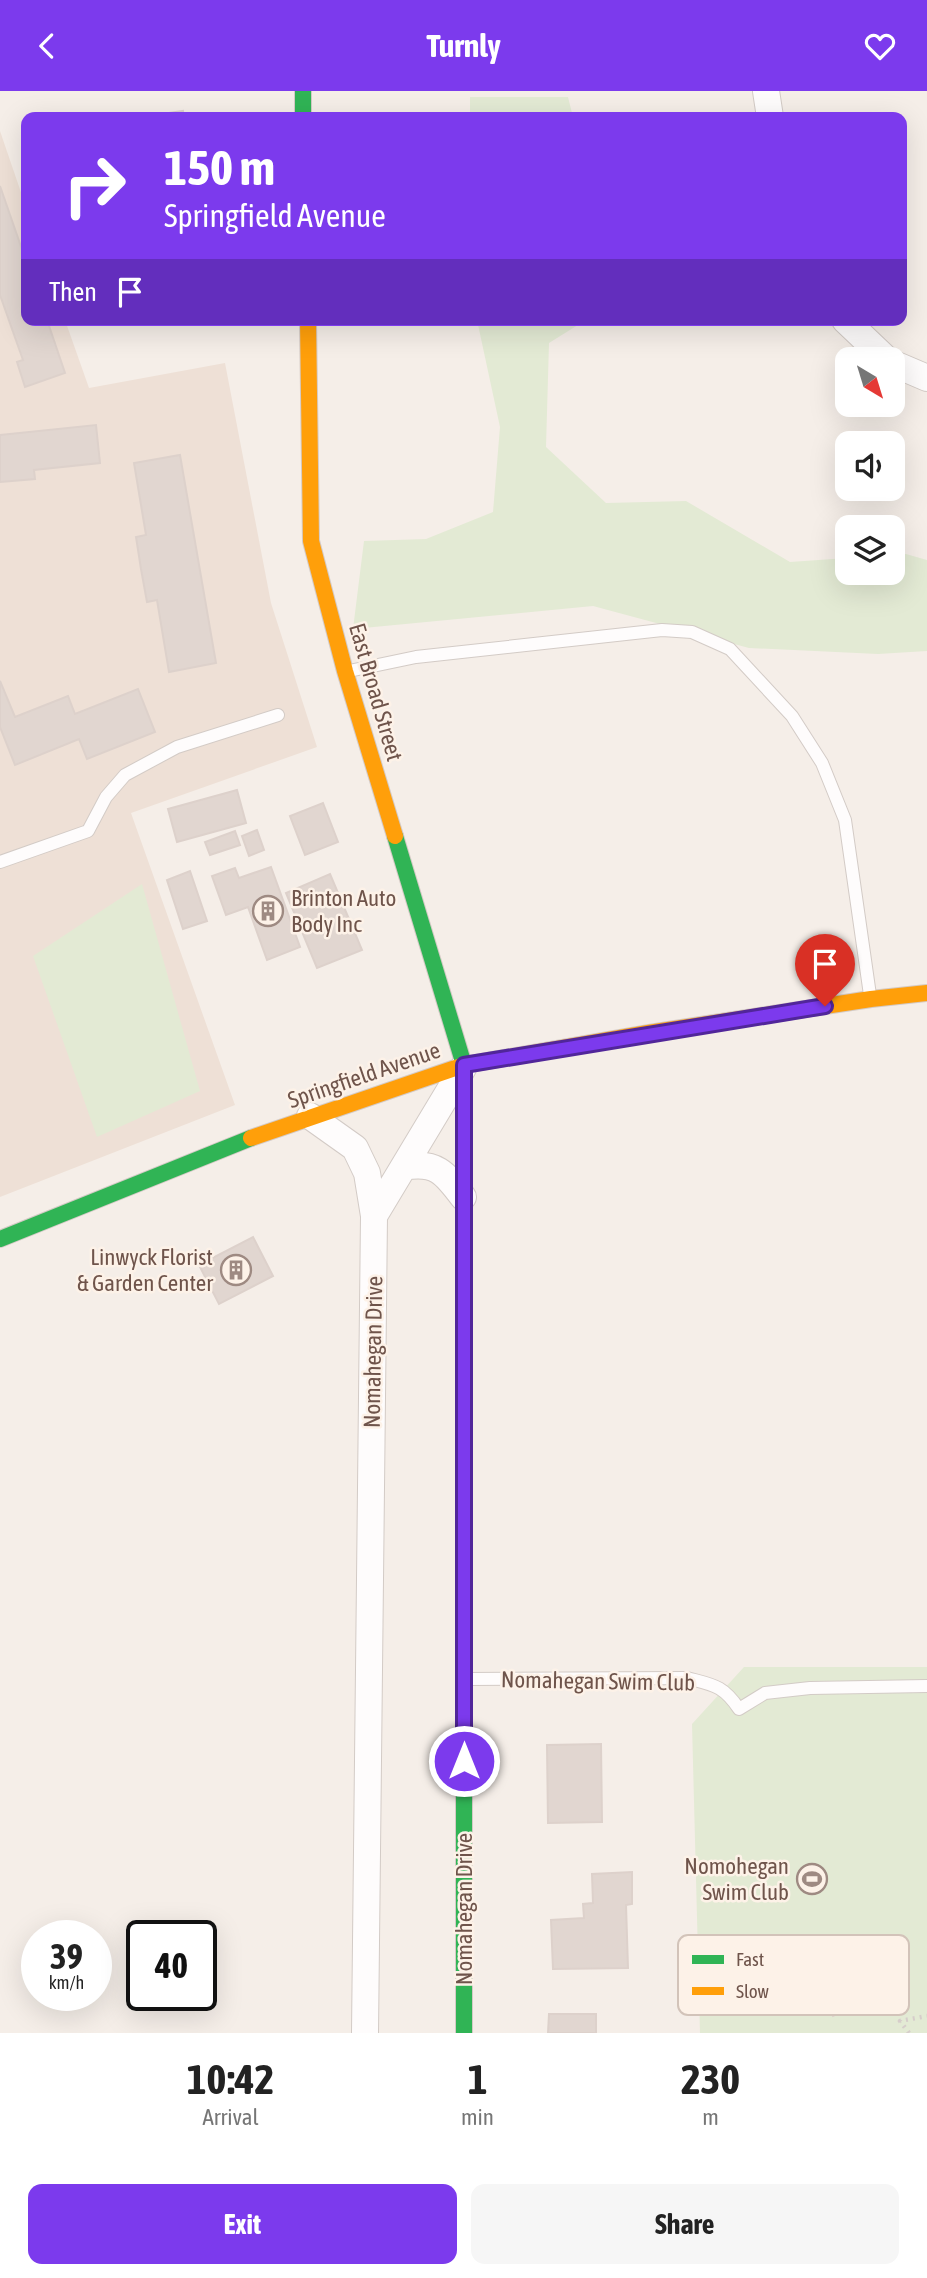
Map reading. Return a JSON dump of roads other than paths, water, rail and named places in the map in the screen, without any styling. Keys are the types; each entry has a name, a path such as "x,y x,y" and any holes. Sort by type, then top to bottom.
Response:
{"street":[{"path":"303,91 303,112"},
{"path":"766,91 769,112"},
{"name":"East Broad Street","path":"307,326 312,541 345,671 464,1065"},
{"path":"851,326 873,347"},
{"path":"905,369 927,378"},
{"name":"Springfield Avenue","path":"0,1239 310,1116 464,1065 648,1033 927,993"},
{"path":"374,1216 464,1065"},
{"name":"Nomahegan Drive","path":"464,1065 464,2033"},
{"name":"Nomahegan Drive","path":"310,1116 355,1148 367,1173 374,1216 365,2033"},
{"path":"404,1167 419,1164 436,1168 448,1177 463,1196"}],"lane":[{"path":"345,671 416,657 662,630 692,632 730,649 792,716 822,764 845,820 871,999"},
{"path":"0,862 88,831 106,797 125,775 167,753 278,715"},
{"name":"Nomahegan Swim Club","path":"464,1679 687,1678 716,1685 728,1692 739,1709 765,1693 810,1688 927,1686"}],"place":[{"name":"Brinton Auto Body Inc","path":"268,911"},
{"name":"Linwyck Florist & Garden Center","path":"236,1270"},
{"name":"Nomohegan Swim Club","path":"812,1879"}]}
